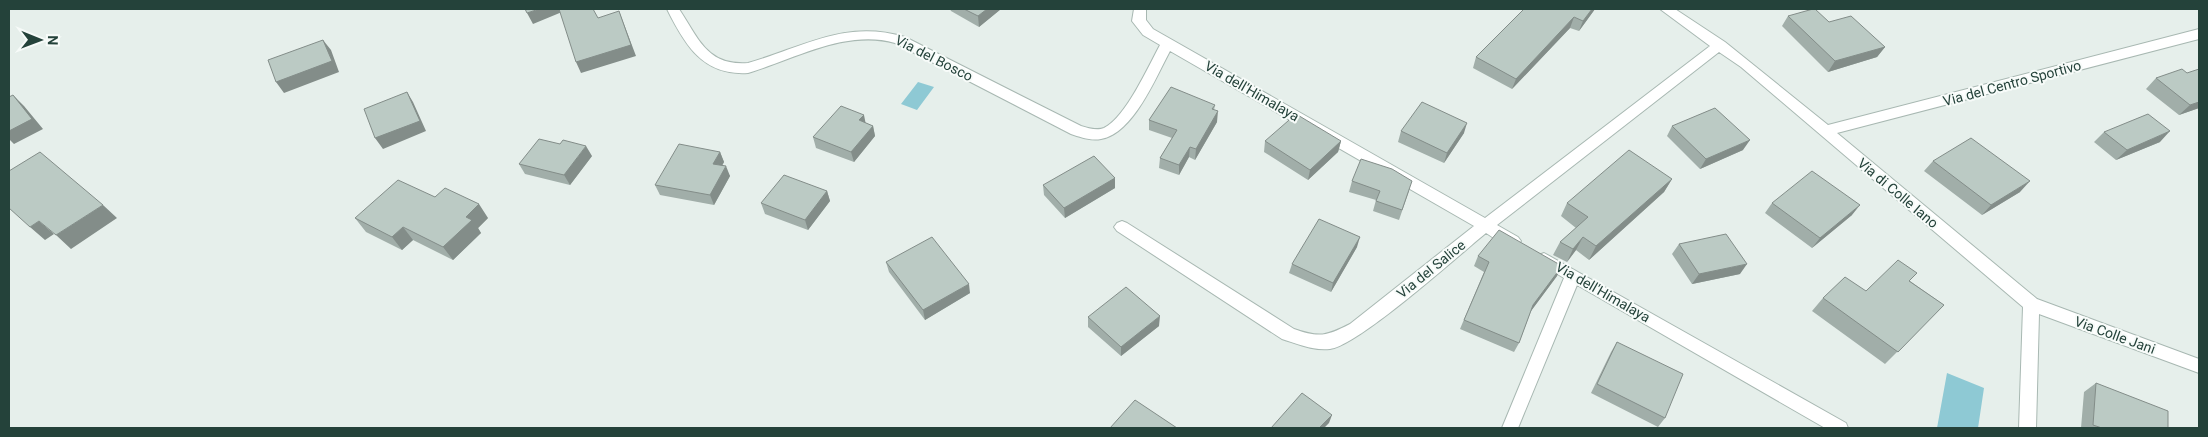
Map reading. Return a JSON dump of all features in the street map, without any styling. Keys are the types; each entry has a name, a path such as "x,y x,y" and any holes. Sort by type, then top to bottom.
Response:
{"street":[{"name":"Via del Bosco","path":"673,9 706,57 718,67 734,70 748,68 851,36 882,34 900,40 1076,130 1090,134 1106,133 1121,121 1168,43"},
{"name":"Via di Colle Iano","path":"1666,9 1746,64 2031,304"},
{"name":"Via dell'Himalaya","path":"1140,12 1144,29 1840,428"},
{"name":"Via del Centro Sportivo","path":"1824,131 2199,34"},
{"name":"Via del Salice","path":"1122,227 1280,330 1296,337 1320,342 1340,339 1352,332 1486,225 1720,45"},
{"path":"1510,428 1573,275"},
{"name":"Via Colle Jani","path":"2031,304 2199,366"},
{"path":"2027,428 2031,304"}],"water":[{"path":"918,82 934,87 917,110 901,104"},
{"path":"1947,373 1984,388 1978,428 1937,428"}],"building":[{"path":"525,9 539,9 527,13"},
{"path":"559,9 593,9 598,18 619,11 631,45 576,62"},
{"path":"964,9 987,9 978,16"},
{"path":"1524,9 1592,9 1583,21 1574,17 1516,79 1476,57"},
{"path":"1813,9 1829,22 1851,16 1885,47 1835,61 1788,16"},
{"path":"323,40 332,61 276,82 268,60"},
{"path":"2182,69 2187,73 2199,69 2199,102 2190,105 2156,78"},
{"path":"1171,87 1215,105 1212,109 1218,111 1196,149 1190,147 1179,165 1160,158 1177,130 1149,120"},
{"path":"407,92 420,121 375,138 364,109"},
{"path":"13,95 32,119 9,131 9,97"},
{"path":"1422,102 1467,123 1447,153 1401,131"},
{"path":"841,106 864,115 859,120 873,126 851,152 813,137"},
{"path":"1715,108 1750,140 1706,159 1672,126"},
{"path":"1296,114 1341,141 1310,170 1265,141"},
{"path":"2148,114 2170,131 2127,150 2104,132"},
{"path":"1971,138 2030,181 1991,205 1933,161"},
{"path":"539,139 560,144 563,140 586,146 564,175 519,164"},
{"path":"679,144 720,152 713,164 726,166 710,195 655,185"},
{"path":"1629,150 1672,179 1596,246 1583,237 1573,249 1560,242 1588,217 1567,203"},
{"path":"40,152 103,205 56,235 39,221 30,227 9,208 9,171"},
{"path":"1094,156 1115,178 1064,208 1043,185"},
{"path":"1361,159 1392,169 1412,181 1402,210 1376,201 1380,191 1352,181"},
{"path":"1812,171 1860,205 1820,238 1772,203"},
{"path":"784,175 827,191 805,220 761,203"},
{"path":"398,180 435,197 445,188 479,204 466,217 472,220 443,247 403,227 392,237 355,218"},
{"path":"1319,219 1360,237 1333,283 1292,264"},
{"path":"1499,230 1562,266 1533,305 1519,343 1464,320 1489,262 1478,256"},
{"path":"1726,234 1747,264 1699,274 1679,244"},
{"path":"932,237 969,284 923,310 886,262"},
{"path":"1898,260 1917,273 1909,281 1944,305 1898,352 1823,298 1845,277 1866,291"},
{"path":"1126,287 1160,316 1121,347 1088,317"},
{"path":"1617,342 1683,374 1665,418 1597,384"},
{"path":"2096,383 2168,411 2168,428 2102,428 2093,425"},
{"path":"1302,393 1332,415 1319,428 1271,428"},
{"path":"1135,400 1177,428 1110,428"}]}
